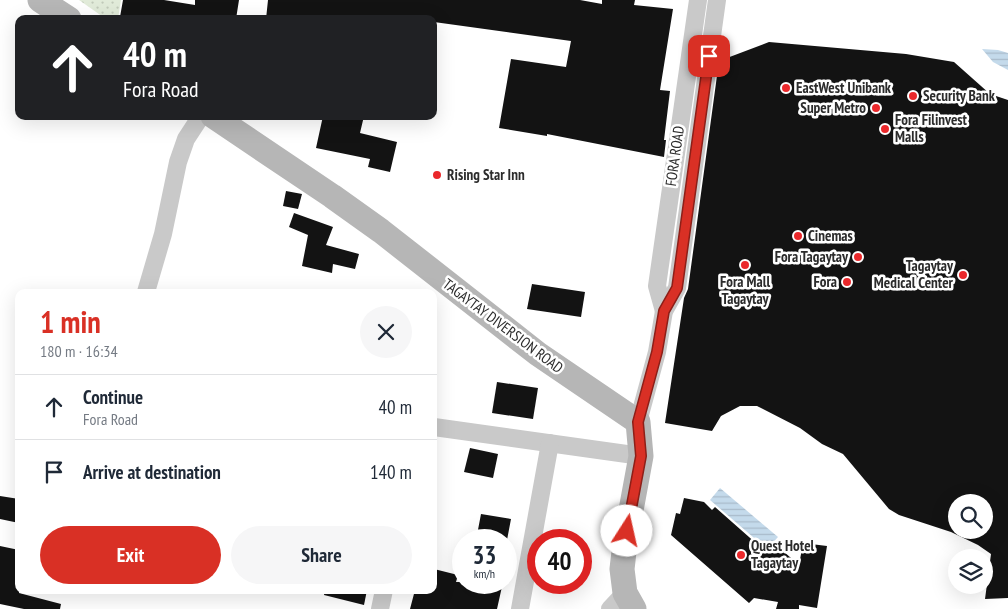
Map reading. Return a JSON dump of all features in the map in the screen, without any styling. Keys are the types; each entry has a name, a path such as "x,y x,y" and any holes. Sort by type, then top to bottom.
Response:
{"street":[{"path":"40,0 63,15"},
{"name":"FORA ROAD","path":"664,311 657,286 698,0"},
{"name":"FORA ROAD","path":"638,422 657,352 664,311 677,288 717,0"},
{"path":"147,289 163,234 178,162 186,139 198,120"},
{"name":"TAGAYTAY DIVERSION ROAD","path":"220,120 382,232 538,354 638,422"},
{"path":"623,604 622,569 625,543 641,456 638,422"},
{"path":"437,427 641,456"},
{"path":"520,609 550,443"},
{"path":"380,609 383,594"}],"green space":[{"path":"79,0 121,0 119,15 100,15"}],"water":[{"path":"982,49 1008,53 1008,70 993,62"},
{"path":"720,488 778,537 767,549 710,500"}],"building":[{"path":"123,0 164,0 195,5 195,0 239,0 237,15 120,15"},
{"path":"268,0 580,0 602,4 602,0 635,0 634,5 673,9 660,90 670,91 664,140 666,140 664,157 547,134 547,136 499,128 511,59 566,67 571,41 437,22 437,15 266,15"},
{"name":"Fora","path":"769,42 906,54 954,62 990,94 1008,100 1008,598 985,599 986,594 993,594 993,549 984,549 966,539 993,539 993,494 948,494 948,531 899,515 889,509 843,454 822,444 800,428 757,406 740,406 721,416 712,431 665,423 684,298 688,289 719,61"},
{"path":"322,120 363,120 360,133 397,142 390,172 368,167 370,159 316,148"},
{"path":"286,191 302,194 298,209 283,206"},
{"path":"294,213 333,227 326,245 359,254 355,269 333,264 332,273 302,266 308,235 289,227"},
{"path":"532,284 585,292 581,317 527,309"},
{"path":"497,382 538,388 533,419 492,413"},
{"path":"470,448 498,454 493,478 464,472"},
{"path":"0,496 15,498 15,522 0,519"},
{"name":"Quest Hotel Tagaytay","path":"684,498 704,502 712,510 715,507 767,553 775,544 799,565 803,543 827,546 817,608 799,605 799,609 776,609 778,602 754,598 749,603 671,535 676,513 680,514"},
{"path":"481,514 511,519 509,529 478,529"},
{"path":"0,546 15,549 15,594 23,594 61,604 60,609 24,609 0,604"},
{"path":"437,570 452,574 452,594 500,594 497,609 410,609 414,594 437,594"},
{"path":"324,594 366,594 364,605"}],"place":[{"name":"EastWest Unibank","path":"786,88"},
{"name":"Security Bank","path":"913,96"},
{"name":"Super Metro","path":"876,108"},
{"name":"Fora Filinvest Malls","path":"885,129"},
{"name":"Rising Star Inn","path":"437,175"},
{"name":"Cinemas","path":"798,236"},
{"name":"Fora Tagaytay","path":"858,257"},
{"name":"Fora Mall Tagaytay","path":"745,265"},
{"name":"Tagaytay Medical Center","path":"963,275"},
{"name":"Fora","path":"847,282"},
{"name":"Quest Hotel Tagaytay","path":"741,555"}],"route":[{"path":"627,531 641,456 638,422 657,352 664,311 677,288 709,56"}]}
